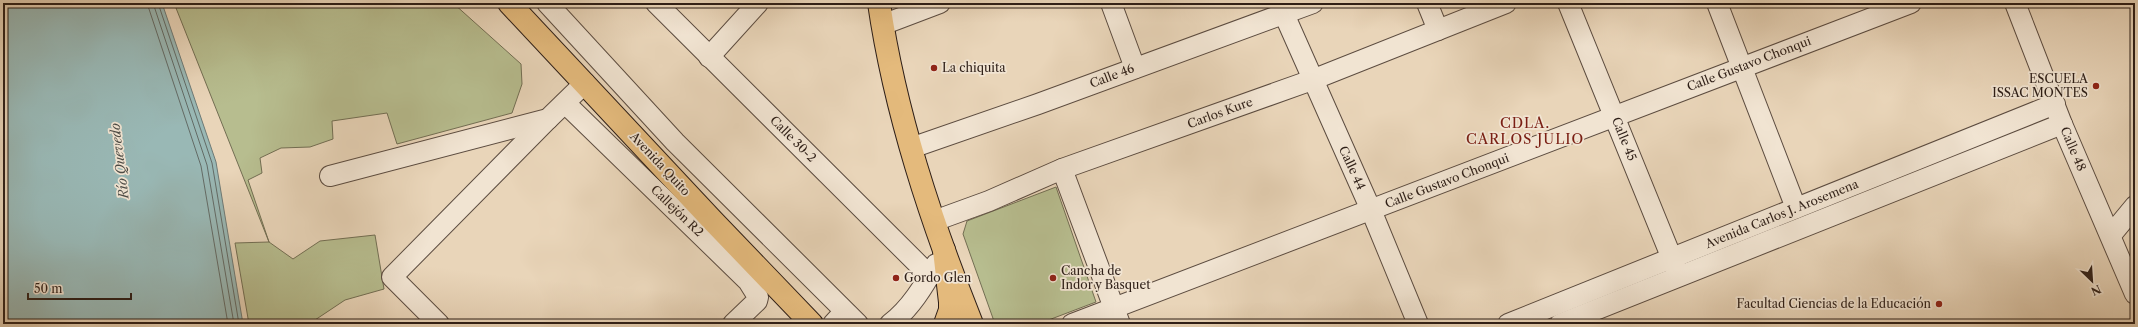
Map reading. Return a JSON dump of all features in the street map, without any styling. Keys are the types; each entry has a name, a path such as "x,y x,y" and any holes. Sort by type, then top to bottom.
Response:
{"main road":[{"name":"Avenida Quito","path":"509,3 713,221 811,322"},
{"path":"879,3 882,25 911,148 944,250 972,324"},
{"path":"944,250 950,302 950,310 945,324"}],"street":[{"path":"546,3 675,142 845,320"},
{"name":"Calle 30-2","path":"656,3 930,276"},
{"path":"709,56 758,3"},
{"path":"882,25 940,3"},
{"path":"1111,3 1135,68"},
{"name":"Calle 46","path":"911,148 1038,104 1313,3"},
{"path":"1427,3 1438,30"},
{"name":"Carlos Kure","path":"934,221 989,201 1062,169 1312,80 1506,3"},
{"name":"Calle 45","path":"1568,3 1615,115 1679,277"},
{"path":"1717,3 1796,208"},
{"name":"Calle Gustavo Chonqui","path":"1072,324 1117,317 1372,210 1615,115 1911,3"},
{"name":"Calle 48","path":"2015,3 2062,124 2135,294"},
{"name":"Calle 44","path":"1284,14 1312,80 1372,210 1418,324"},
{"path":"439,324 392,277 584,83"},
{"name":"Callejón R2","path":"565,103 748,281 758,297 757,301 733,324"},
{"name":"Avenida Carlos J. Arosemena","path":"1508,324 2055,104"},
{"path":"330,176 548,119"},
{"name":"Avenida Carlos J. Arosemena","path":"1560,324 2062,124"},
{"path":"1062,169 1117,317"},
{"path":"2110,235 2135,206"},
{"path":"890,324 907,308 930,276 944,250"}],"green space":[{"path":"174,3 453,3 521,64 522,84 512,113 397,144 387,113 332,121 333,139 310,147 281,148 260,158 262,173 248,180 269,242"},
{"path":"1056,187 1096,302 1038,324 995,324 963,234 967,221"},
{"path":"375,235 384,289 345,300 309,324 249,324 235,243 269,242 293,259 320,241"}],"water":[{"name":"Río Quevedo","path":"3,3 162,3 216,162 243,324 3,324"}],"place":[{"name":"La chiquita","path":"934,68"},
{"name":"ESCUELA ISSAC MONTES","path":"2096,86"},
{"name":"Gordo Glen","path":"896,278"},
{"name":"Cancha de Indor y Basquet","path":"1053,278"},
{"name":"Facultad Ciencias de la Educación","path":"1939,304"}],"district":[{"name":"CDLA. CARLOS JULIO","path":"1525,132"}]}
